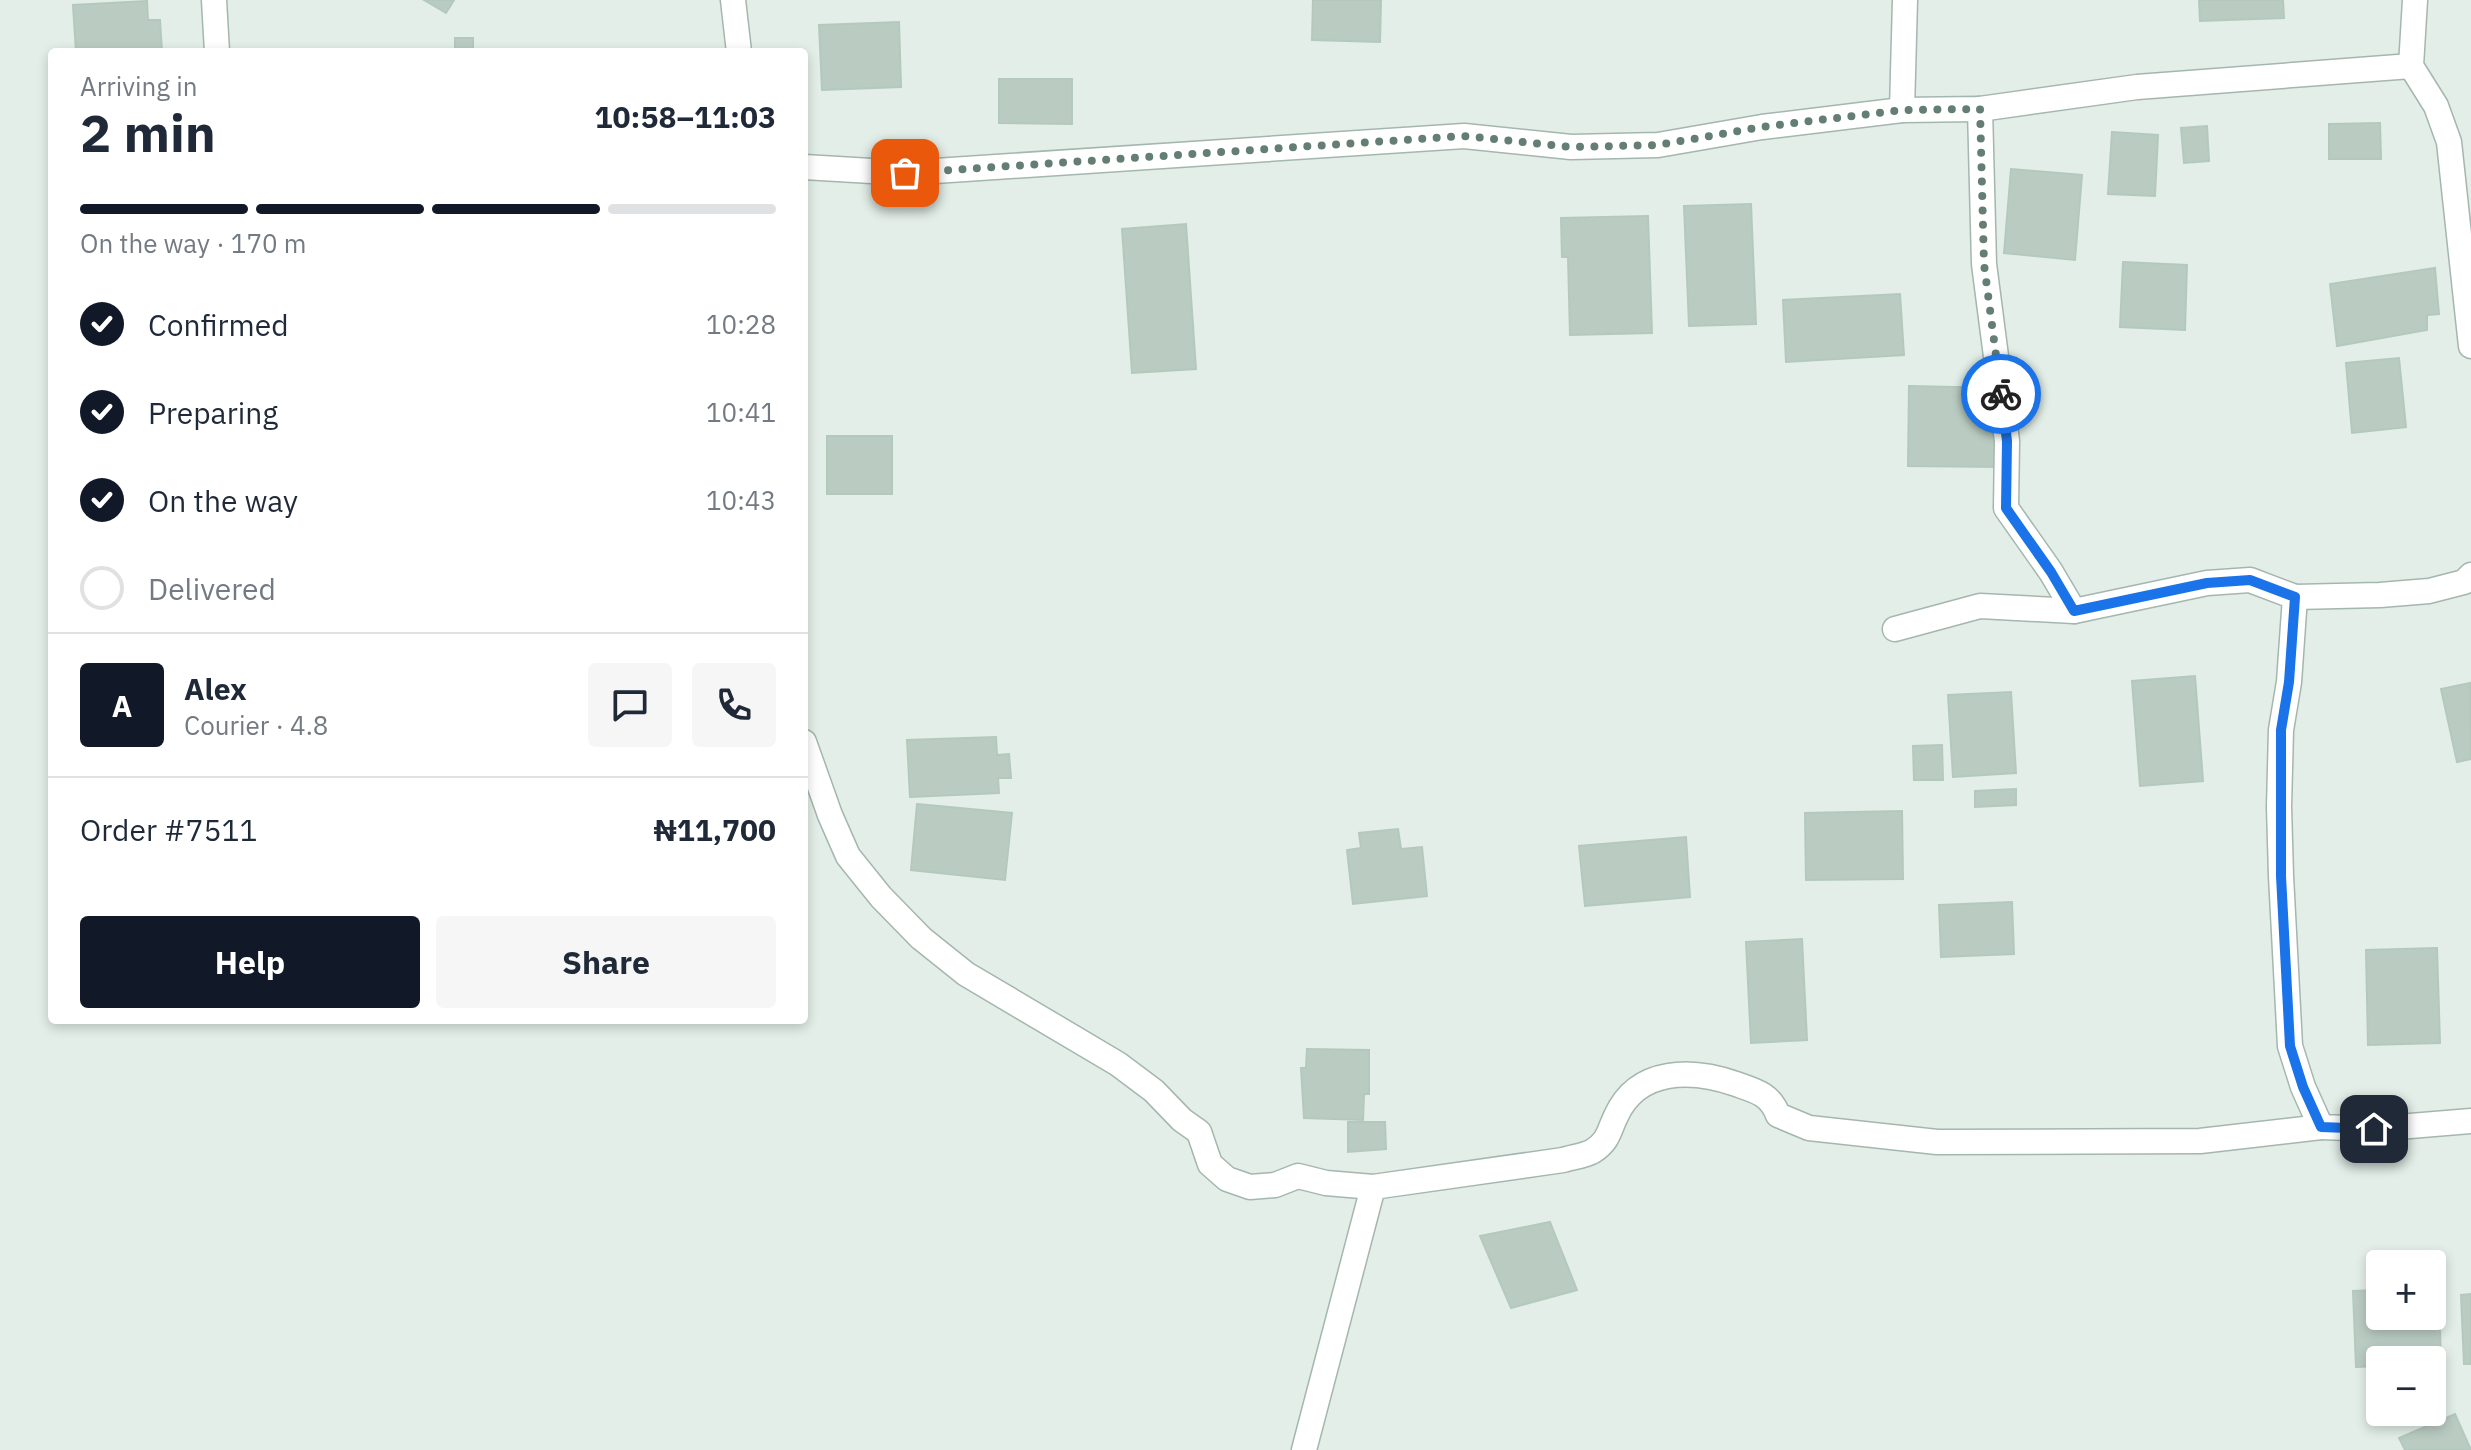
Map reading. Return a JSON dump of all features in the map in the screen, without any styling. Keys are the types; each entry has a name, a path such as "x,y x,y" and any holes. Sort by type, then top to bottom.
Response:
{"street":[{"path":"214,0 217,48"},
{"path":"733,0 739,48"},
{"path":"1902,110 1905,0"},
{"path":"2415,0 2411,66 2436,106 2449,142 2471,346"},
{"path":"808,167 905,173 1464,136 1571,147 1658,145 1762,127 1902,110 1980,109 2137,87 2411,66"},
{"path":"1980,109 1984,264 2007,441 2006,508 2074,611"},
{"path":"1895,629 1980,606 2074,611 2221,582 2250,580 2295,597 2429,591 2464,582 2471,575"},
{"path":"2295,597 2289,682 2281,730 2281,876 2290,1046 2303,1087 2321,1127"},
{"path":"808,754 825,804 848,856 881,897 921,938 966,974 1118,1064 1154,1091 1182,1120 1199,1132 1210,1164 1227,1179 1250,1187 1275,1185 1298,1176 1326,1183 1373,1187 1513,1169 1593,1152 1611,1134 1616,1114 1633,1093 1654,1077 1676,1074 1724,1080 1764,1093 1778,1115 1809,1128 1937,1142 2200,1141 2321,1127 2374,1129 2471,1121"},
{"path":"1304,1450 1373,1187"}],"building":[{"path":"424,0 454,0 446,13"},
{"path":"1313,0 1381,0 1380,42 1312,40"},
{"path":"2199,0 2283,0 2284,18 2200,21"},
{"path":"147,1 148,20 160,20 162,48 76,48 73,5"},
{"path":"899,22 901,87 822,90 819,25"},
{"path":"455,38 473,38 473,48 455,48"},
{"path":"999,79 1072,79 1072,124 999,123"},
{"path":"2380,123 2381,159 2329,159 2329,124"},
{"path":"2207,126 2209,161 2184,163 2181,128"},
{"path":"2112,132 2158,135 2155,196 2108,194"},
{"path":"2011,169 2082,175 2075,260 2004,253"},
{"path":"1751,204 1756,324 1689,326 1684,206"},
{"path":"1648,216 1652,333 1570,335 1568,257 1562,257 1561,218"},
{"path":"1186,224 1196,369 1132,373 1122,229"},
{"path":"2123,262 2187,265 2185,330 2120,327"},
{"path":"2435,268 2439,314 2427,315 2427,330 2337,346 2330,284"},
{"path":"1900,294 1904,355 1786,362 1783,300"},
{"path":"2399,358 2406,427 2352,433 2346,363"},
{"path":"1909,386 1999,388 1998,467 1908,466"},
{"path":"827,436 892,436 892,494 827,494"},
{"path":"2195,676 2203,781 2140,786 2132,681"},
{"path":"2470,683 2471,759 2457,762 2441,689"},
{"path":"2011,692 2016,773 1953,777 1948,695"},
{"path":"996,737 997,755 1009,754 1011,778 998,778 999,793 910,797 907,740"},
{"path":"1942,745 1943,780 1914,780 1913,746"},
{"path":"2016,789 2016,805 1975,807 1975,791"},
{"path":"917,804 1012,813 1005,880 911,870"},
{"path":"1902,811 1903,879 1806,880 1805,813"},
{"path":"1398,829 1401,849 1422,847 1427,896 1353,904 1347,850 1361,848 1359,833"},
{"path":"1686,837 1690,897 1585,906 1579,846"},
{"path":"2012,902 2014,954 1941,957 1939,905"},
{"path":"1802,939 1807,1040 1751,1043 1746,942"},
{"path":"2437,948 2440,1043 2368,1045 2366,950"},
{"path":"1307,1049 1369,1050 1369,1094 1364,1094 1363,1120 1304,1118 1301,1068 1306,1068"},
{"path":"1348,1122 1385,1122 1386,1149 1348,1152"},
{"path":"1550,1222 1577,1290 1511,1308 1480,1236"},
{"path":"2353,1291 2366,1291 2366,1330 2440,1330 2441,1346 2366,1346 2366,1367 2356,1367"},
{"path":"2471,1294 2471,1364 2464,1364 2461,1295"},
{"path":"2455,1414 2471,1450 2405,1450 2399,1438 2427,1426 2446,1426 2446,1418"}],"way so far":[{"path":"905,173 1464,136 1571,147 1658,145 1762,127 1902,110 1980,109 1984,264 2001,394"}],"route":[{"path":"2001,394 2007,441 2006,508 2074,611 2207,583 2250,580 2295,597 2289,682 2281,730 2279,807 2290,1046 2303,1087 2321,1127 2374,1129"}]}
